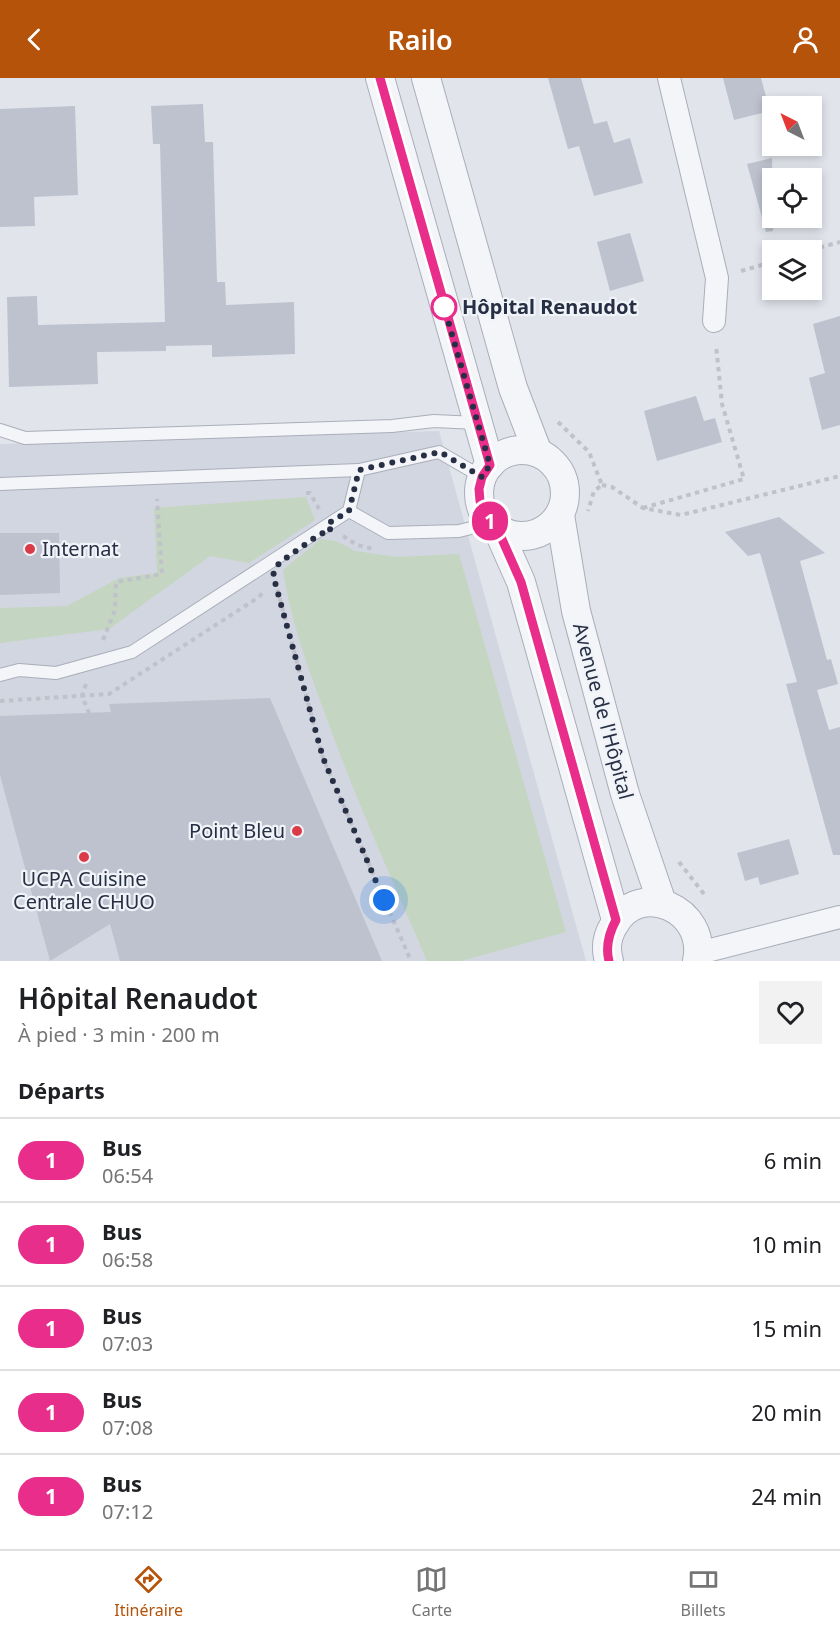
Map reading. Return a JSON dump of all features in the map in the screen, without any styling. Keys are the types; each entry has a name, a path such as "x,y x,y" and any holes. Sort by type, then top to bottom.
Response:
{"street":[{"path":"380,78 477,423 486,471"},
{"path":"426,78 513,388 538,453"},
{"path":"669,78 717,278 714,321"},
{"path":"494,526 511,535 525,536 538,533 560,515 564,503 563,479 549,459 525,450 512,451 500,456 486,471 479,489 480,501 484,513 494,526 521,582 616,920"},
{"name":"Avenue de l'Hôpital","path":"560,515 576,611 618,771 662,903"},
{"path":"609,961 607,943 610,931 616,920 637,905 662,903 686,916 698,940 698,957 840,917"}],"lane":[{"path":"0,430 25,438 392,426 434,421 477,423"},
{"path":"0,484 359,470 440,452 486,471"},
{"path":"0,675 19,670 56,673 132,652 349,511 359,470"},
{"path":"349,511 388,534 459,531 494,526"}],"path":[{"path":"822,247 840,242"},
{"path":"717,278 762,265"},
{"path":"643,508 744,479 722,404 714,321"},
{"path":"602,485 612,487 643,508 681,515 840,476"},
{"path":"298,494 310,493 331,531 357,545 379,549"},
{"path":"141,839 82,696 115,610 117,582 162,574 157,499 168,498"},
{"path":"269,582 273,575 323,758 411,961"},
{"path":"0,701 109,694 259,597 264,590"}],"shaded area":[{"path":"439,431 586,961 0,961 0,444"}],"green space":[{"path":"306,497 315,520 249,563 210,556 109,629 0,643 0,608 67,606 119,578 157,573 154,508"},
{"path":"320,539 336,541 355,551 397,557 459,554 566,932 461,961 427,961 346,771 294,622 283,570"}],"building":[{"path":"548,78 581,78 594,124 607,121 614,143 630,138 643,183 594,196 579,146 568,149"},
{"path":"723,78 761,78 766,96 762,96 762,113 734,120"},
{"path":"203,104 205,142 213,142 217,282 225,282 226,305 294,302 295,354 212,357 212,345 166,346 166,351 97,352 98,384 9,387 7,297 37,296 38,325 165,322 160,144 153,144 151,106"},
{"path":"75,106 78,195 34,197 35,226 0,227 0,109"},
{"path":"772,158 772,168 762,168 762,218 747,164"},
{"path":"765,228 773,228 773,231 766,232"},
{"path":"630,233 644,281 610,291 597,242"},
{"path":"840,316 840,425 822,430 809,378 825,373 813,324"},
{"path":"696,396 704,421 715,418 722,442 657,461 644,411"},
{"path":"779,517 825,553 800,561 827,660 831,659 838,684 817,690 829,730 840,727 840,855 833,855 786,684 797,682 760,553 748,556 725,532"},
{"name":"Internat","path":"0,533 59,533 60,593 0,595"},
{"path":"270,698 382,961 120,961 110,924 50,961 0,775 0,716 111,712 109,704"},
{"path":"789,839 799,874 760,885 758,877 745,881 737,853"}],"bus line":[{"name":"1","path":"380,78 490,465 482,477 479,489 480,501 484,513 497,528 521,582 616,920 607,943 609,961"}],"place":[{"name":"Hôpital Renaudot","path":"444,307"},
{"name":"Internat","path":"30,549"},
{"name":"Point Bleu","path":"297,831"},
{"name":"UCPA Cuisine Centrale CHUO","path":"84,857"}],"route":[{"path":"384,900 323,758 273,575 279,563 320,534 331,531 327,524 349,511 359,470 440,452 482,477 490,465 444,307"}]}
